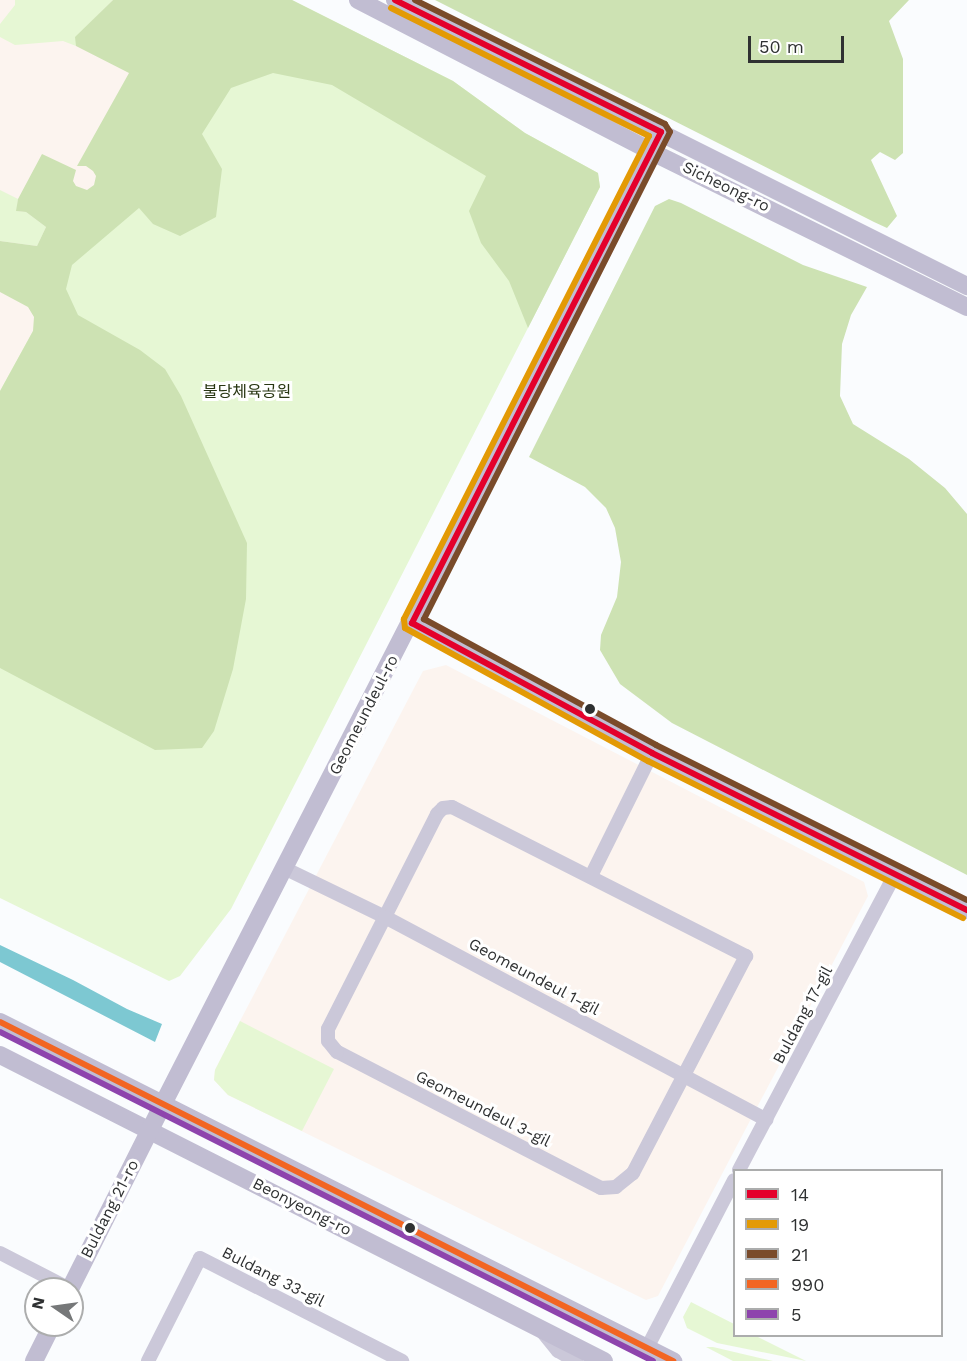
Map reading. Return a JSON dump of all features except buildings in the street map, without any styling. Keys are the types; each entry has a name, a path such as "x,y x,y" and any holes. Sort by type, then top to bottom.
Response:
{"street":[{"name":"Sicheong-ro","path":"358,0 652,152 967,307"},
{"name":"Sicheong-ro","path":"395,0 967,286"},
{"name":"Geomeundeul-ro","path":"163,1104 412,623 662,132"},
{"path":"412,623 652,753 967,910"},
{"path":"591,876 652,753"},
{"name":"Geomeundeul 3-gil","path":"452,807 591,876 746,956 633,1173 615,1186 601,1188 337,1052 328,1041 328,1029 437,814 443,808 452,807"},
{"name":"Geomeundeul 1-gil","path":"284,868 385,917 766,1120"},
{"name":"Buldang 17-gil","path":"740,1169 895,874"},
{"name":"Beonyeong-ro","path":"0,1022 673,1361"},
{"name":"Beonyeong-ro","path":"0,1055 604,1361"},
{"name":"Buldang 21-ro","path":"76,1277 163,1104"},
{"path":"647,1348 733,1184"},
{"path":"0,1253 47,1277"},
{"name":"Buldang 33-gil","path":"148,1361 200,1258 402,1361"},
{"path":"540,1329 558,1351 576,1361"},
{"path":"34,1361 46,1337"}],"shaded area":[{"path":"0,0 223,0 0,391"},
{"path":"446,665 864,882 868,896 658,1296 646,1300 228,1095 214,1080 215,1070 240,1021 423,671"}],"green space":[{"path":"15,0 113,0 76,37 76,46 63,41 15,45 0,37 0,24 15,5"},
{"path":"113,0 292,0 453,81 525,133 598,173 600,187 528,328 509,281 481,243 469,211 486,176 332,85 273,73 231,88 202,134 222,169 216,217 180,236 153,224 139,208 72,265 66,289 78,315 140,350 165,369 181,396 247,543 246,599 233,669 214,731 202,748 155,750 0,668 0,391 33,331 34,317 28,307 0,292 0,241 37,246 46,227 26,212 16,211 18,199 42,154 76,170 73,181 76,186 87,190 94,185 96,176 93,171 86,166 77,166 129,73 76,46 75,37"},
{"name":"불당체육공원","path":"292,0 453,81 525,133 598,173 600,187 231,909 180,976 169,981 0,898 0,391 33,331 61,270"},
{"path":"435,0 909,0 889,21 903,59 903,153 895,160 880,152 871,160 897,216 887,228 874,222"},
{"path":"0,190 18,199 17,211 26,212 46,227 37,246 0,241"},
{"path":"669,199 803,265 867,287 851,315 842,344 840,396 853,424 909,459 945,488 967,514 967,875 672,723 620,684 600,650 601,635 617,597 621,562 615,528 606,508 585,487 529,457 655,206"},
{"path":"240,1021 334,1069 302,1131 228,1095 214,1080 215,1070"},
{"path":"691,1302 733,1323 733,1337 758,1337 806,1361 717,1343 687,1328 683,1317"},
{"path":"706,1347 713,1347 773,1361 733,1361"}],"water":[{"path":"0,945 127,1009 162,1024 155,1042 0,962"}],"transit line":[{"name":"14","path":"395,0 661,132 412,623 652,753 967,910"},
{"name":"21","path":"415,0 665,124 670,132 424,619 656,745 967,900"},
{"name":"19","path":"391,8 649,136 404,619 405,628 648,761 963,918"},
{"name":"990","path":"0,1022 673,1361"},
{"name":"5","path":"0,1032 653,1361"}]}
